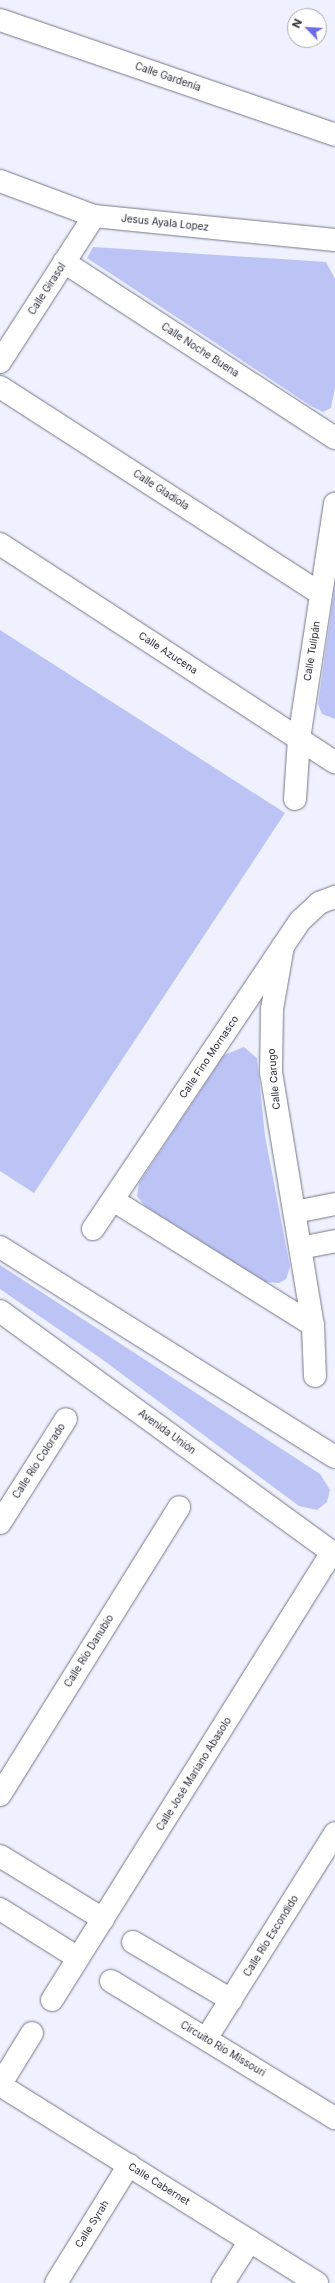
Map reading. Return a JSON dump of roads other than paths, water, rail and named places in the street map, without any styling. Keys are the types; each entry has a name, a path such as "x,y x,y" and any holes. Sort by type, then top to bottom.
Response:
{"street":[{"name":"Calle Gardenía","path":"0,20 335,135"},
{"name":"Jesus Ayala Lopez","path":"0,181 94,216 335,240"},
{"name":"Calle Girasol","path":"0,362 94,216"},
{"name":"Calle Noche Buena","path":"64,262 335,438"},
{"name":"Calle Gladiola","path":"0,387 321,594"},
{"name":"Calle Tulipán","path":"295,799 299,739 335,504"},
{"name":"Calle Azucena","path":"0,544 335,762"},
{"name":"Calle Fino Mornasco","path":"93,1229 283,946 310,910 335,897"},
{"name":"Calle Carugo","path":"283,946 272,1009 271,1072 313,1325 315,1376"},
{"path":"113,1200 313,1325"},
{"path":"295,1212 335,1204"},
{"path":"300,1248 335,1241"},
{"path":"0,1247 335,1457"},
{"name":"Avenida Unión","path":"0,1310 334,1551"},
{"name":"Calle Río Colorado","path":"0,1522 66,1419"},
{"name":"Calle Río Danubio","path":"0,1795 8,1764 179,1508"},
{"name":"Calle José Mariano Abasolo","path":"52,2000 334,1551"},
{"name":"Calle Río Escondido","path":"206,2039 335,1833"},
{"path":"0,1856 103,1919"},
{"path":"0,1909 78,1958"},
{"path":"133,1942 231,2000"},
{"name":"Circuito Río Missouri","path":"110,1981 334,2114"},
{"path":"0,2085 32,2033"},
{"name":"Calle Cabernet","path":"0,2085 318,2283"},
{"name":"Calle Syrah","path":"56,2283 129,2165"},
{"path":"223,2283 250,2241"}]}
